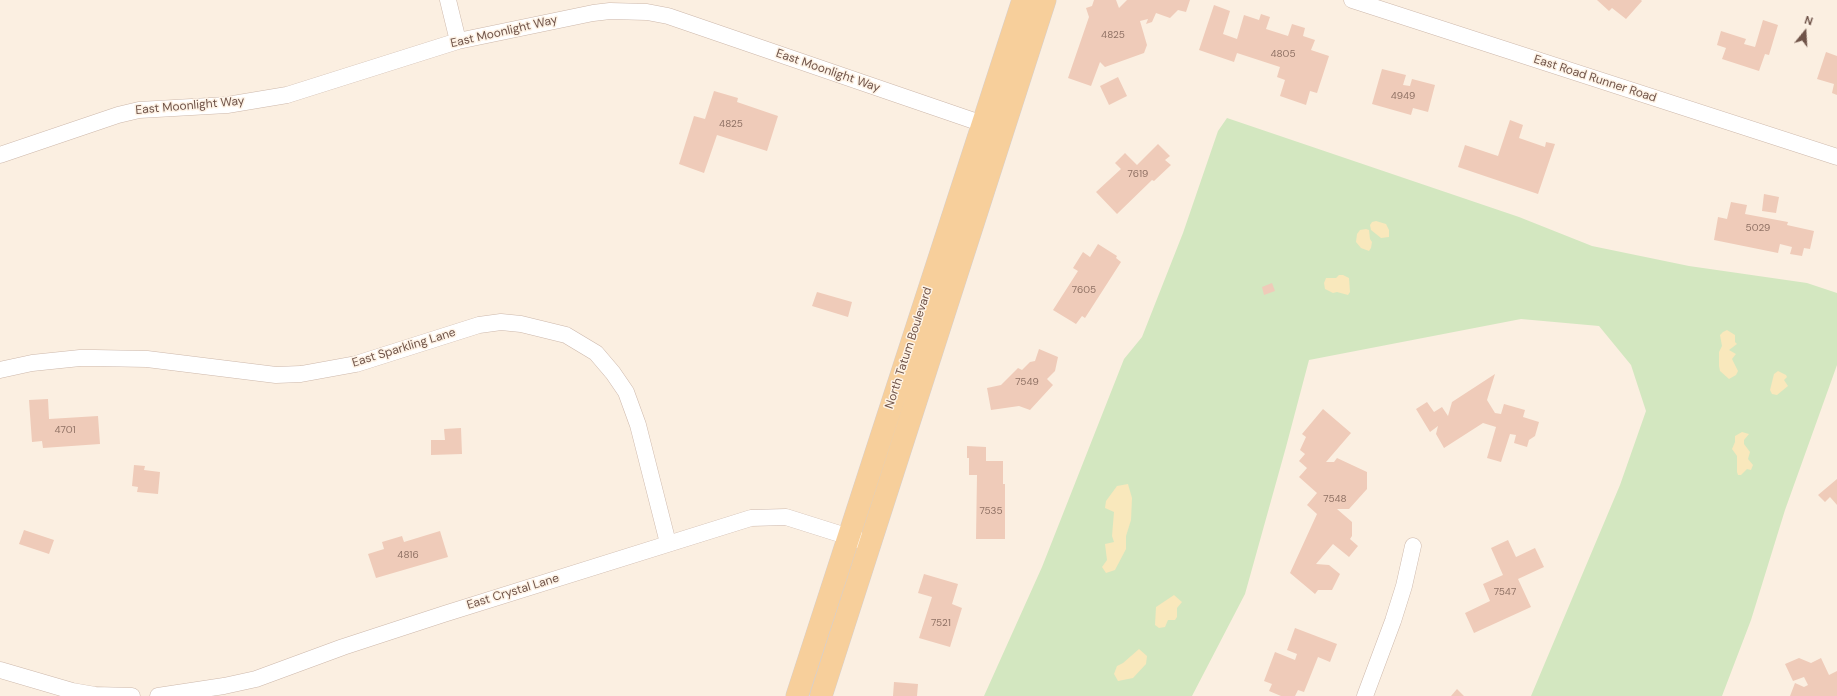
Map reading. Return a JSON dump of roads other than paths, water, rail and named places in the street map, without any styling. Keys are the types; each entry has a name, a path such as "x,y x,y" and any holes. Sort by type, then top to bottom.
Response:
{"main road":[{"name":"North Tatum Boulevard","path":"797,696 1023,0"},
{"name":"North Tatum Boulevard","path":"821,696 1046,0"}],"street":[{"path":"448,0 458,41"},
{"name":"East Road Runner Road","path":"1352,0 1837,157"},
{"name":"East Moonlight Way","path":"0,156 101,119 139,110 227,104 287,95 458,41 593,13 610,11 647,12 668,16 1003,132"},
{"name":"East Sparkling Lane","path":"0,370 32,363 95,358 147,360 276,375 301,374 356,364 479,325 501,322 521,324 566,335 596,353 614,372 626,392 638,425 668,543"},
{"name":"East Crystal Lane","path":"158,696 224,686 256,679 343,647 444,614 751,518 768,516 786,517 870,544"},
{"path":"1365,696 1393,621 1404,586 1413,546"},
{"path":"0,670 72,691 132,696"}]}
